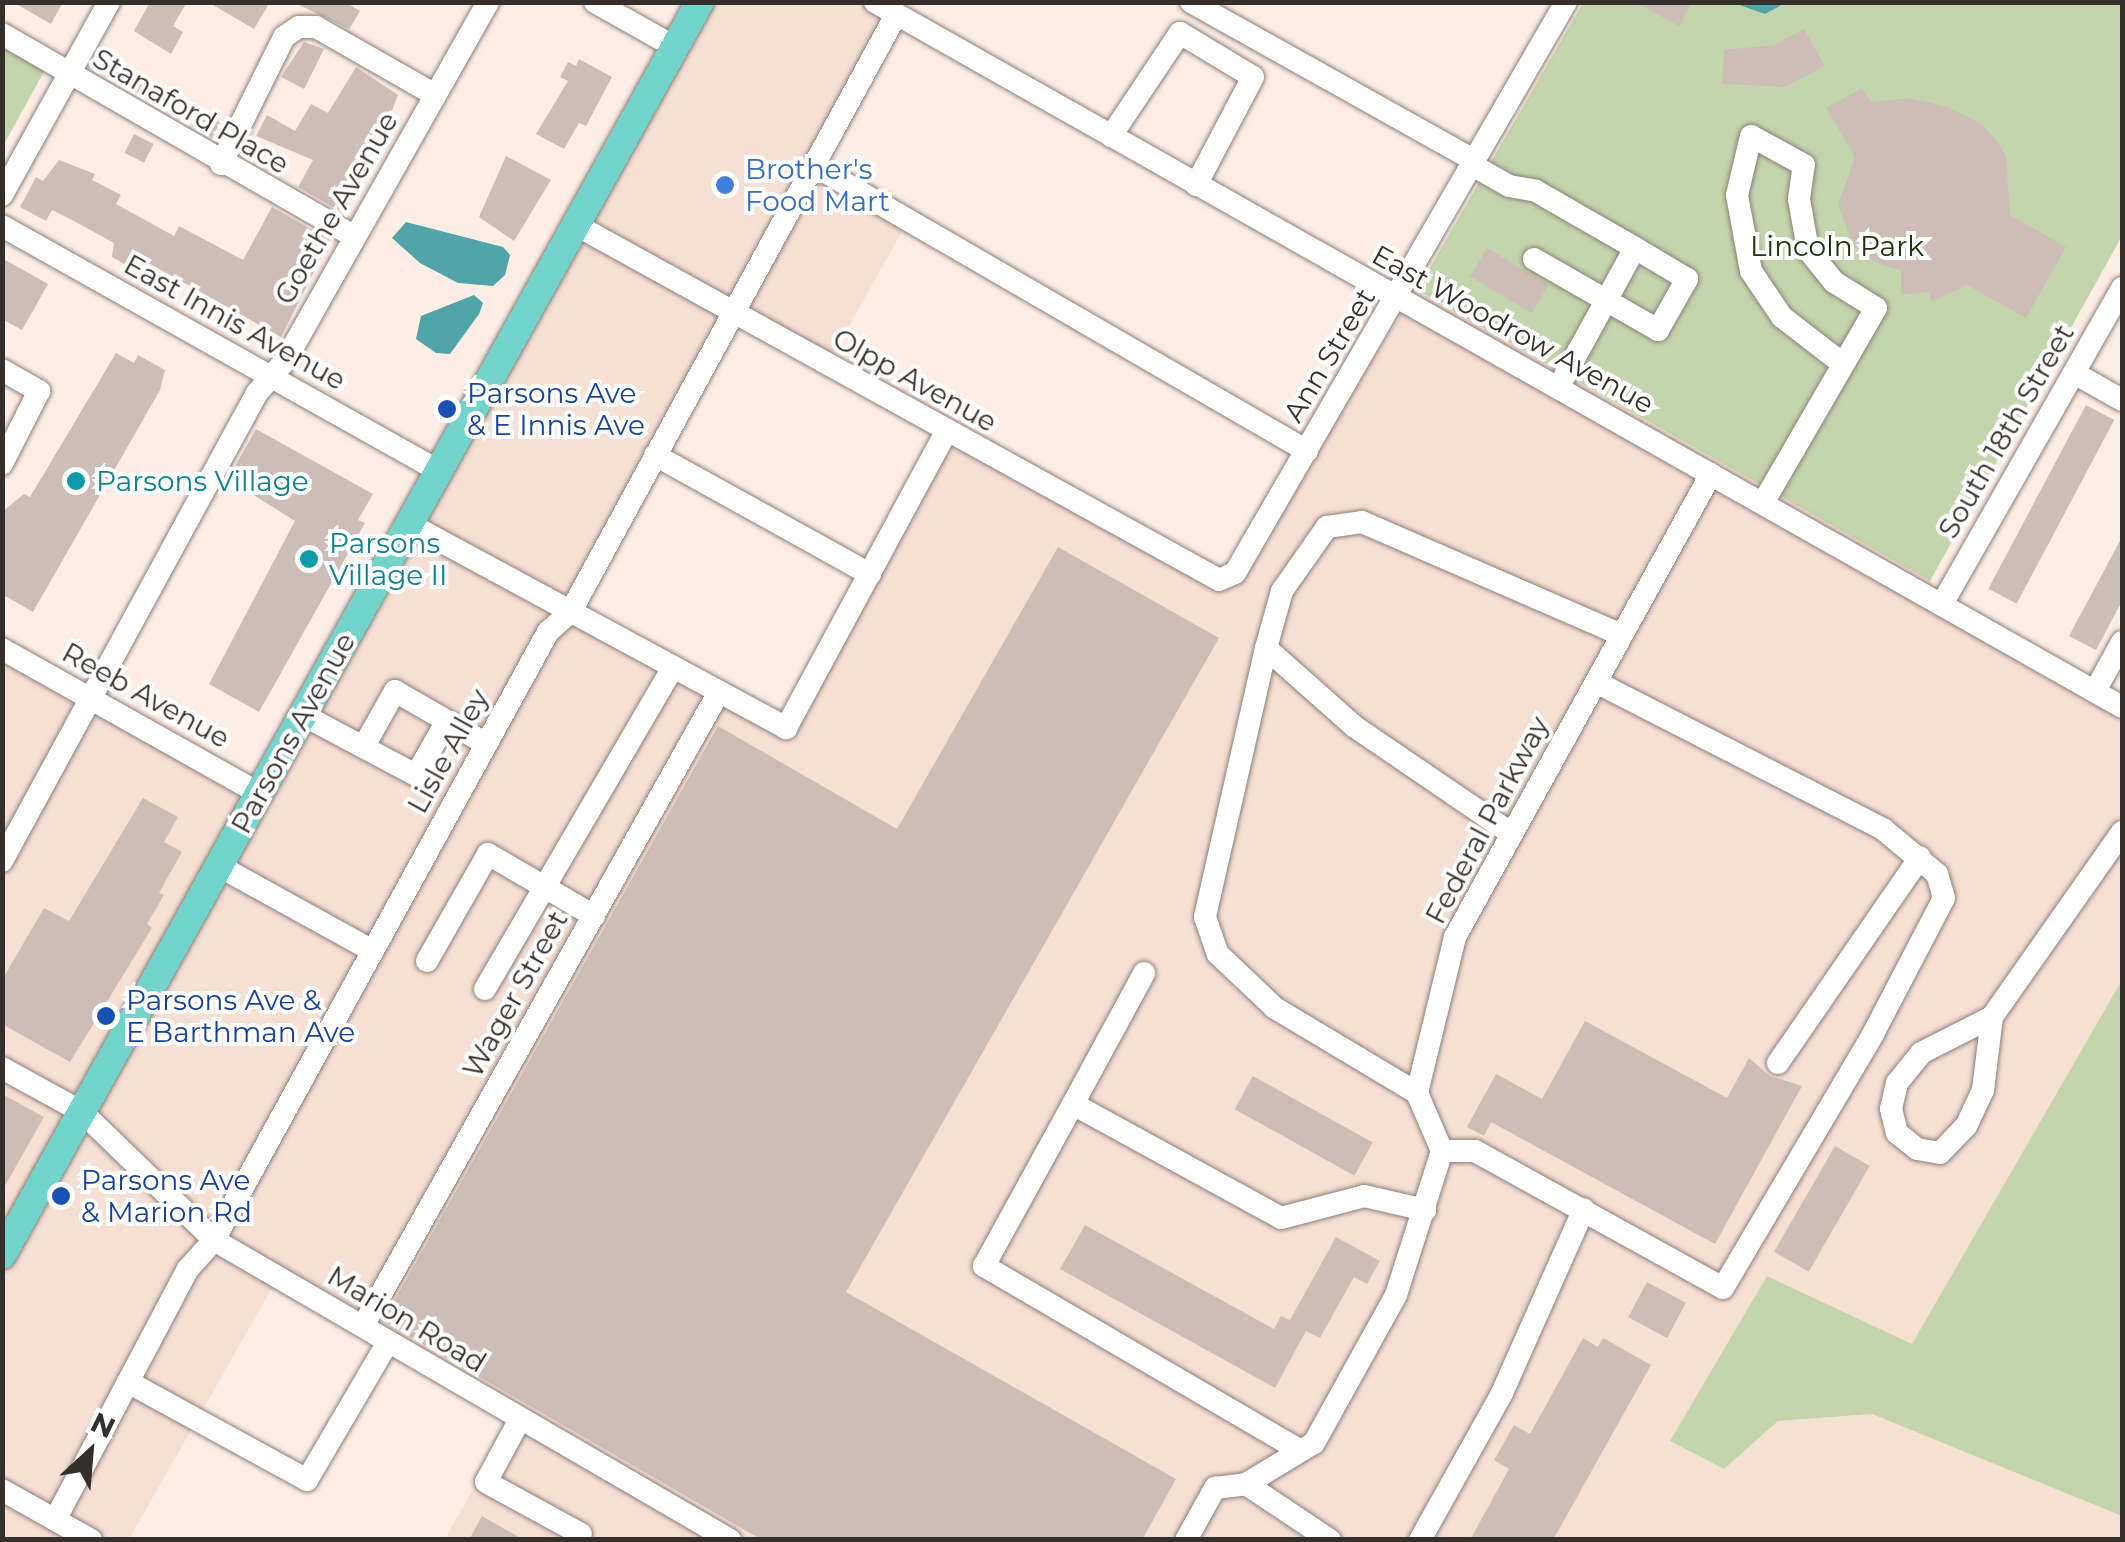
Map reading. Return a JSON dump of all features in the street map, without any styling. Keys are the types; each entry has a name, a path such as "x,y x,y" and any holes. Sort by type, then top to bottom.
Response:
{"main road":[{"name":"Parsons Avenue","path":"2,1255 700,2"}],"street":[{"path":"2,195 109,2"},
{"name":"Goethe Avenue","path":"2,861 271,377 488,2"},
{"path":"595,2 675,47"},
{"path":"1192,2 1509,186 1536,191 1687,279 1658,330 1534,259"},
{"name":"Ann Street","path":"1227,578 1398,298 1475,164 1557,6"},
{"name":"East Woodrow Avenue","path":"884,7 2122,707"},
{"name":"Lisle Alley","path":"55,1520 188,1269 214,1240 548,632 571,611 812,165 884,7"},
{"path":"221,164 284,37 299,27 316,27 435,95"},
{"path":"1110,136 1171,38 1180,33 1253,77 1196,185"},
{"name":"Stanaford Place","path":"2,34 221,164 353,236"},
{"path":"1762,503 1876,308 1834,282 1808,250 1798,199 1804,165 1751,136 1737,194 1751,271 1782,317 1843,364"},
{"path":"812,165 1307,451"},
{"name":"Olpp Avenue","path":"576,225 1211,578 1227,578"},
{"name":"East Innis Avenue","path":"2,226 439,471"},
{"path":"1558,388 1635,248"},
{"name":"South 18th Street","path":"1942,604 2122,288"},
{"path":"2,370 39,391 2,464"},
{"path":"2074,373 2122,400"},
{"path":"410,524 786,728 946,432"},
{"path":"655,454 870,574"},
{"name":"Federal Parkway","path":"1417,1094 1455,937 1711,474"},
{"path":"1186,1540 1215,1488 1246,1484 1314,1443 1396,1295 1442,1152 1417,1094 1275,1008 1218,954 1205,918 1282,591 1327,527 1362,522 1622,635"},
{"path":"2095,691 2122,642"},
{"name":"Reeb Avenue","path":"2,648 260,793"},
{"path":"1266,648 1355,727 1512,834"},
{"path":"485,988 672,667"},
{"path":"1442,1152 1476,1151 1724,1288 1873,1034 1944,898 1937,874 1920,856 1816,792 1596,682"},
{"path":"364,746 395,691 486,744"},
{"name":"Wager Street","path":"363,1326 719,692"},
{"path":"303,715 416,775 447,721"},
{"path":"1992,1016 1984,1090 1966,1126 1940,1153 1917,1148 1896,1133 1891,1109 1897,1083 1921,1053 1992,1016 2122,832"},
{"path":"427,961 488,854 594,916"},
{"path":"1778,1063 1920,856"},
{"path":"219,866 373,951"},
{"path":"1144,973 984,1266 1300,1450"},
{"name":"Marion Road","path":"2,1068 82,1112 214,1240 730,1540"},
{"path":"1073,1104 1282,1218 1364,1196 1424,1210"},
{"path":"1420,1540 1502,1393 1584,1210"},
{"path":"128,1382 308,1480 388,1342"},
{"path":"519,1420 486,1482 582,1534"},
{"path":"1246,1484 1330,1540"},
{"path":"2,1490 91,1540"}],"shaded area":[{"path":"701,3 885,3 901,11 815,166 908,221 828,363 732,309 568,607 780,725 946,429 1228,586 1417,290 1930,581 1943,609 2122,710 2122,980 1912,1345 1767,1276 1724,1468 1778,1421 1872,1414 2122,1514 2122,1539 445,1539 513,1419 275,1283 129,1539 3,1539 2,641 263,786"}],"green space":[{"name":"Lincoln Park","path":"1583,3 2122,3 2122,236 1930,581 1417,290"},
{"path":"3,43 46,68 3,146"},
{"path":"2122,980 2122,1516 1872,1414 1778,1421 1724,1469 1670,1441 1767,1276 1912,1344"}],"water":[{"path":"1734,3 1785,3 1765,14"},
{"path":"406,222 503,247 510,255 505,275 493,286 458,283 420,263 392,238"},
{"path":"474,295 483,303 479,314 450,354 436,353 416,339 421,316"}],"building":[{"path":"13,2 63,2 51,24"},
{"path":"150,2 187,2 173,26 183,32 171,54 134,31"},
{"path":"208,2 270,2 254,29"},
{"path":"293,2 345,2 360,11 349,29"},
{"path":"1635,2 1692,2 1679,26"},
{"path":"1804,29 1825,66 1784,87 1722,84 1724,50 1774,45"},
{"path":"304,42 324,49 304,89 281,77"},
{"path":"579,59 612,77 586,126 579,123 564,149 536,134 568,81 560,77 568,62 576,66"},
{"path":"121,65 153,82 145,97 113,80"},
{"path":"356,67 398,95 384,131 377,127 341,190 348,194 338,210 298,187 313,160 256,136 267,115 295,131 311,104 328,113"},
{"path":"1862,88 1871,102 1908,98 1948,107 1983,125 1998,143 2006,156 2010,215 2066,247 2026,318 1967,285 1931,302 1929,292 1901,295 1901,270 1879,264 1853,245 1838,205 1855,157 1826,108"},
{"path":"202,112 220,122 212,137 194,127"},
{"path":"134,134 154,144 144,163 124,153"},
{"path":"506,156 551,180 514,241 479,217"},
{"path":"59,160 95,174 92,180 121,195 116,204 174,236 179,226 243,260 272,207 330,240 281,337 145,261 136,271 112,257 114,243 52,210 46,221 20,207 36,177 43,181"},
{"path":"1487,248 1549,285 1532,313 1470,276"},
{"path":"2,258 48,284 22,330 2,319"},
{"name":"Parsons Village","path":"116,353 134,363 138,355 165,370 160,390 33,612 2,594 2,512 24,494 30,497"},
{"path":"2086,405 2114,420 2017,604 1988,589"},
{"name":"Parsons Village II","path":"256,429 373,494 358,520 365,523 259,712 209,684 295,521 228,479"},
{"path":"2122,537 2122,601 2096,650 2069,636"},
{"path":"1058,547 1219,638 846,1292 1176,1479 1142,1540 762,1540 383,1321 718,726 897,829"},
{"path":"143,798 178,817 164,842 182,852 159,893 164,895 147,924 152,928 70,1062 2,1024 2,980 44,908 69,921"},
{"path":"1585,1021 1727,1098 1749,1058 1770,1076 1802,1086 1715,1244 1491,1122 1484,1136 1467,1127 1496,1074 1542,1099"},
{"path":"1253,1076 1373,1142 1354,1176 1235,1109"},
{"path":"2,1094 44,1117 2,1191"},
{"path":"1835,1146 1870,1166 1809,1272 1774,1252"},
{"path":"1085,1225 1274,1329 1281,1316 1290,1320 1336,1237 1380,1261 1367,1284 1354,1277 1320,1338 1306,1331 1275,1388 1060,1269"},
{"path":"1647,1282 1686,1303 1667,1338 1628,1317"},
{"path":"1583,1338 1598,1347 1603,1338 1651,1365 1553,1540 1470,1540 1509,1469 1494,1460 1514,1425 1530,1434"},
{"path":"482,1516 524,1540 469,1540"}],"place":[{"name":"Brother's Food Mart","path":"725,185"},
{"name":"Parsons Ave & E Innis Ave","path":"447,409"},
{"name":"Parsons Village","path":"76,481"},
{"name":"Parsons Village II","path":"309,559"},
{"name":"Parsons Ave & E Barthman Ave","path":"106,1016"},
{"name":"Parsons Ave & Marion Rd","path":"61,1196"}]}
